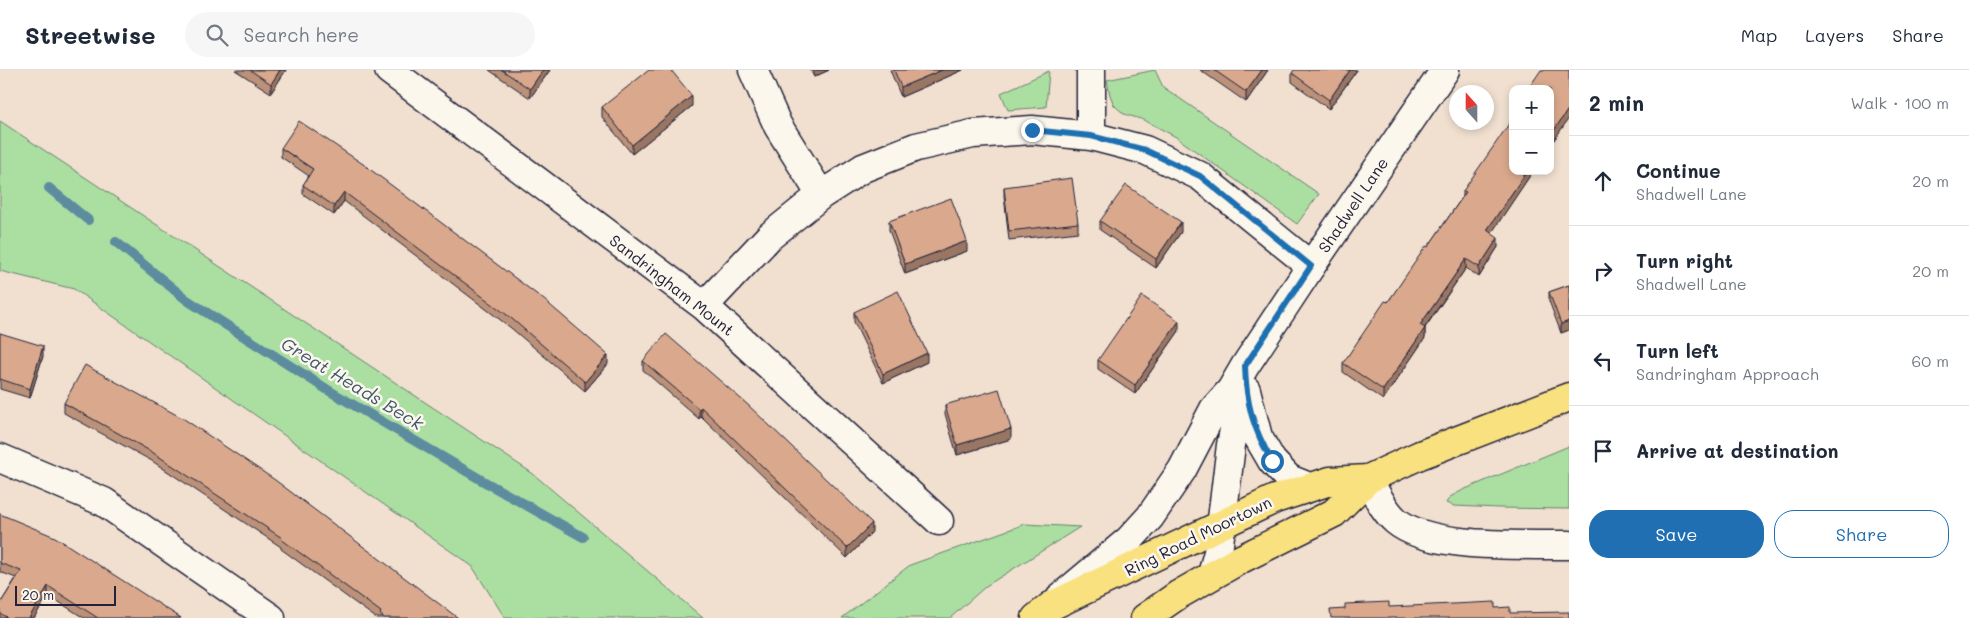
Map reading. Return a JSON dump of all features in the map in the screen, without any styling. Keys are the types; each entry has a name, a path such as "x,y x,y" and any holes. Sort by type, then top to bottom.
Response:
{"highway":[{"name":"Ring Road Moortown","path":"1145,618 1178,595 1212,575 1334,513 1368,479 1420,455 1569,397"},
{"name":"Ring Road Moortown","path":"1044,612 1275,499 1330,481 1368,479"}],"street":[{"name":"Sandringham Mount","path":"389,70 704,306 939,521"},
{"path":"753,70 778,126 821,195"},
{"path":"1091,70 1091,136"},
{"name":"Shadwell Lane","path":"1044,612 1128,540 1150,517 1182,470 1214,409 1231,390 1311,266 1445,70"},
{"path":"704,306 769,237 821,195 863,168 916,147 973,134 1032,130 1091,136 1145,150 1200,176 1311,266"},
{"path":"1245,366 1245,386 1258,437 1272,461 1289,479 1309,487"},
{"path":"1212,575 1218,552 1219,527 1230,445 1238,410 1231,390"},
{"path":"0,458 104,502 271,618"},
{"path":"1368,479 1389,514 1406,528 1417,534 1480,543 1569,545"}],"green space":[{"path":"1155,70 1163,87 1319,194 1297,224 1176,137 1144,120 1124,114 1114,105 1107,80"},
{"path":"1049,71 1046,107 1008,110 1001,93"},
{"path":"0,121 532,473 703,618 505,618 472,566 74,289 0,271"},
{"path":"1569,446 1569,509 1454,506 1446,503 1450,497 1463,490"},
{"path":"1025,524 1080,527 986,586 950,618 842,618 910,565"}],"building":[{"path":"250,70 280,70 271,84"},
{"path":"502,70 543,70 530,89"},
{"path":"649,70 671,70 692,96 632,145 602,107"},
{"path":"894,70 942,70 901,87"},
{"path":"1214,70 1262,70 1246,92"},
{"path":"1294,70 1350,70 1329,100 1292,73"},
{"path":"1541,70 1569,70 1569,108 1554,130 1554,85 1531,85"},
{"path":"299,121 363,164 543,299 608,355 585,382 511,318 344,192 334,206 303,185 313,169 281,148"},
{"path":"1509,124 1509,175 1524,175 1487,230 1498,238 1479,267 1466,259 1420,325 1425,328 1383,390 1343,363 1385,301 1388,302 1426,246 1428,247 1466,192 1463,191"},
{"path":"1072,178 1078,223 1009,231 1004,187"},
{"path":"1126,185 1181,222 1156,259 1100,221"},
{"path":"951,198 967,241 905,264 889,221"},
{"path":"1569,285 1569,321 1561,324 1549,292"},
{"path":"898,291 927,353 883,374 854,312"},
{"path":"1142,296 1179,321 1135,385 1098,360"},
{"path":"0,333 43,346 30,389 0,379"},
{"path":"666,334 748,405 872,523 847,548 701,407 699,409 643,361"},
{"path":"85,365 184,419 275,480 458,618 384,618 380,614 381,612 282,538 152,452 64,403"},
{"path":"999,389 1011,429 957,445 945,405"},
{"path":"0,514 55,537 181,618 98,618 48,586 29,618 8,618 0,613 0,604 21,571 0,563"},
{"path":"1389,602 1389,607 1495,602 1495,608 1510,607 1510,613 1569,612 1569,618 1331,618 1330,610 1345,609 1345,604"}],"waterway":[{"name":"Great Heads Beck","path":"49,188 88,220"},
{"name":"Great Heads Beck","path":"116,242 187,300 328,390 583,537"}],"route":[{"path":"1032,130 1091,136 1145,150 1200,176 1311,266 1245,366 1245,386 1258,437 1272,461"}]}
